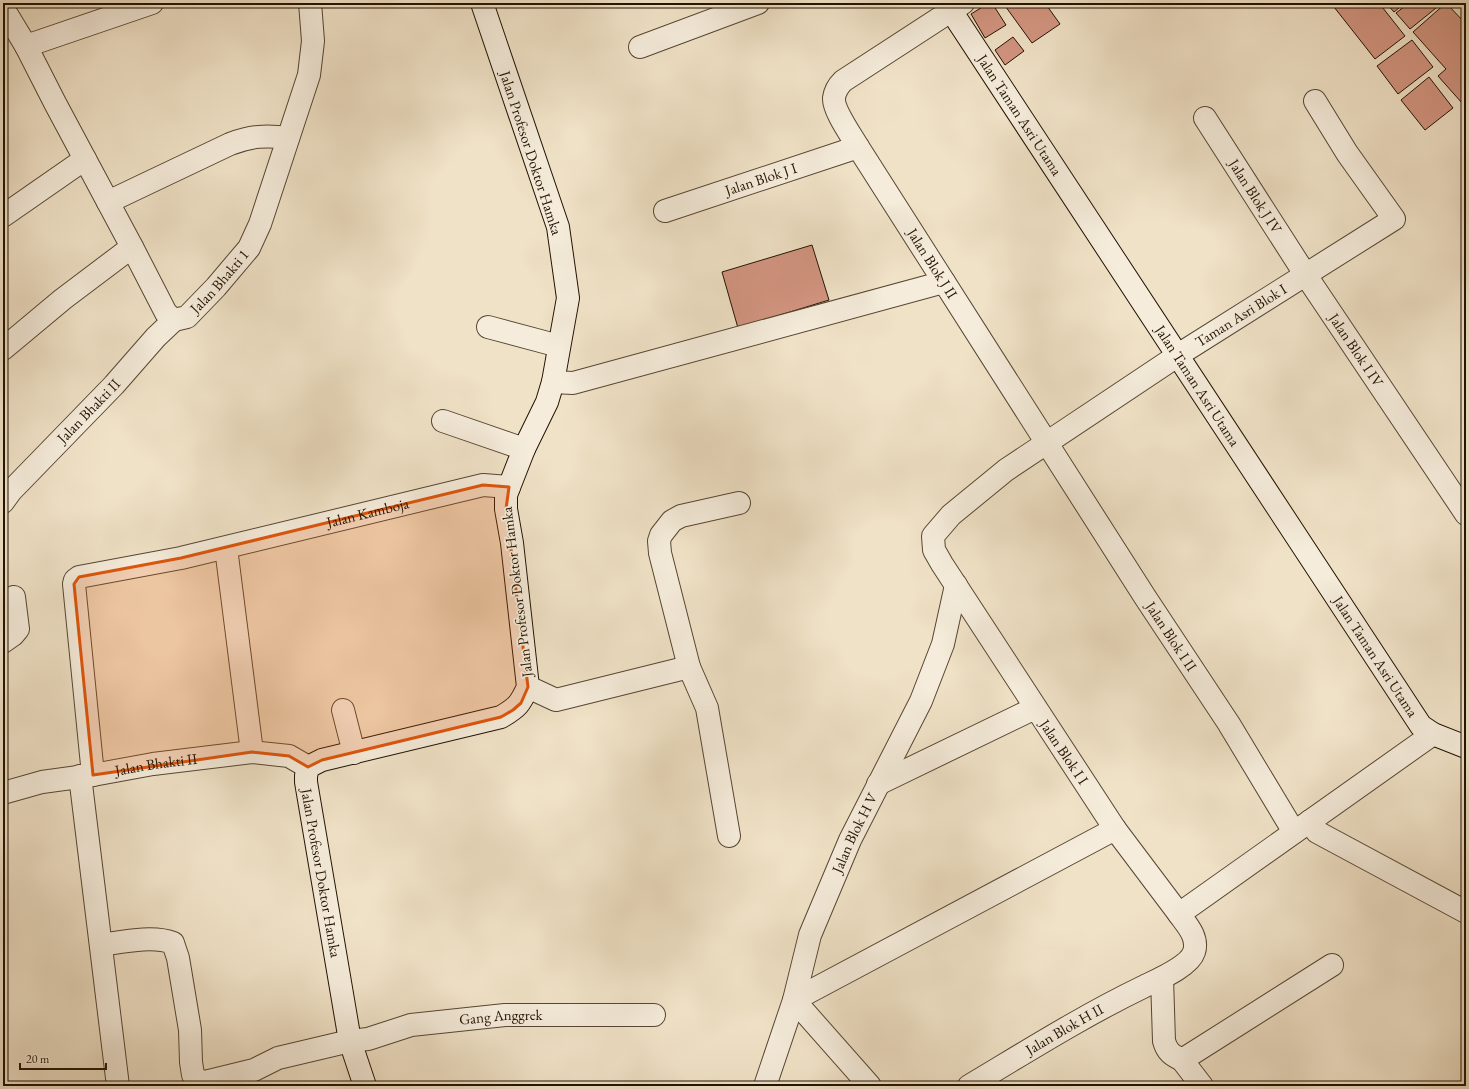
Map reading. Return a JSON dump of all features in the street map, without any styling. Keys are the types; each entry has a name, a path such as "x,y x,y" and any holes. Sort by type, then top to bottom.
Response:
{"street":[{"path":"26,46 152,3"},
{"name":"Jalan Bhakti 1","path":"3,8 26,46 166,313 174,320 187,317 216,287 249,248 260,224 309,75 313,41 310,3"},
{"name":"Jalan Profesor Doktor Hamka","path":"364,1086 350,1041 306,782 308,767 322,760 501,717 521,703 528,687 512,543 506,509 506,495 524,449 547,402 553,382 568,298 558,227 482,3"},
{"path":"640,47 758,3"},
{"name":"Jalan Blok J II","path":"953,5 843,81 836,89 834,99 836,109 858,147 1047,443"},
{"name":"Jalan Taman Asri Utama","path":"953,5 1177,356 1421,726 1433,734 1466,747"},
{"path":"1304,274 1394,219 1347,153 1315,101"},
{"name":"Jalan Blok J IV","path":"1205,118 1304,274"},
{"path":"108,202 243,139 271,135 288,138"},
{"name":"Jalan Blok J I","path":"665,211 858,147"},
{"path":"3,216 85,159"},
{"path":"3,349 64,299 132,247"},
{"name":"Taman Asri Blok I","path":"1047,443 1177,356 1304,274"},
{"name":"Jalan Blok I IV","path":"1304,274 1466,514"},
{"path":"553,382 574,383 944,282"},
{"name":"Jalan Bhakti II","path":"3,502 12,490 114,385 156,337 174,320"},
{"path":"488,328 559,346"},
{"path":"443,421 524,449"},
{"name":"Jalan Blok I I","path":"1047,443 1006,470 951,515 933,536 934,550 1035,708 1115,829 1179,914"},
{"name":"Jalan Blok I II","path":"1047,443 1145,597 1229,724 1302,826 1317,832 1466,912"},
{"name":"Jalan Kamboja","path":"86,776 74,584 75,580 79,577 226,548 483,485 509,487"},
{"path":"729,836 707,708 689,667 660,553 659,541 661,535 672,521 681,516 740,503"},
{"path":"226,548 252,752"},
{"name":"Jalan Blok H V","path":"765,1086 794,1000 810,935 850,840 924,694 943,644 956,585"},
{"path":"3,642 13,635 18,629 14,597"},
{"path":"528,687 556,700 689,667"},
{"path":"878,784 1035,708"},
{"path":"343,710 354,753"},
{"path":"1179,914 1433,734"},
{"name":"Jalan Bhakti II","path":"3,792 42,782 153,764 252,752 289,756 308,767"},
{"path":"86,776 101,945 118,1086"},
{"path":"870,1086 794,1000 1115,829"},
{"name":"Jalan Blok H II","path":"969,1086 1106,1005 1162,978 1189,961 1194,952 1195,943 1193,935 1179,914"},
{"name":"Gang Anggrek","path":"101,945 152,939 166,940 173,943 178,958 190,1030 193,1075 198,1080 205,1082 254,1070 278,1058 350,1041 368,1039 411,1025 505,1015 654,1015"},
{"path":"1182,1060 1332,965"},
{"path":"1162,978 1164,1041 1167,1050 1172,1055 1182,1060 1202,1086"}],"highlighted area":[{"path":"483,485 509,487 506,509 528,687 521,703 513,710 501,717 322,760 308,767 289,756 252,752 93,775 74,584 79,577 181,558"}],"building":[{"path":"989,3 992,3 1006,25 985,38 971,14"},
{"path":"1003,3 1045,3 1060,24 1032,43"},
{"path":"1340,3 1379,3 1405,36 1375,59 1334,7"},
{"path":"1386,3 1405,3 1394,12"},
{"path":"1409,3 1441,4 1410,29 1396,13"},
{"path":"1446,3 1466,24 1466,100 1462,103 1438,76 1446,69 1413,32"},
{"path":"1457,3 1466,3 1466,9 1464,11"},
{"path":"1013,37 1024,51 1005,65 995,50"},
{"path":"1412,40 1433,67 1398,94 1377,66"},
{"path":"1429,77 1453,108 1425,130 1401,100"},
{"path":"812,245 829,300 738,328 722,272"}]}
